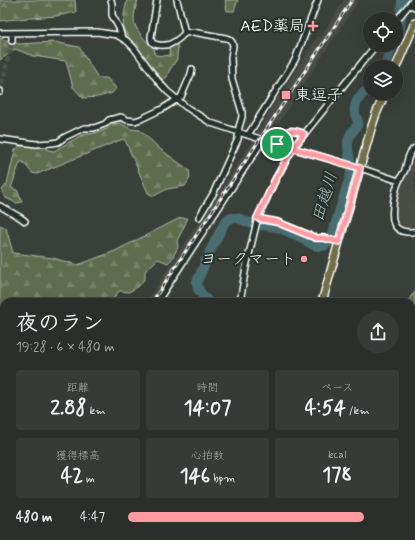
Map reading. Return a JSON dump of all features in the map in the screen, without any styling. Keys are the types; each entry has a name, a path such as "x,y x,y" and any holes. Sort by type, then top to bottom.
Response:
{"main road":[{"path":"399,60 415,23"},
{"path":"323,298 333,241 360,168 376,114 382,100"}],"street":[{"path":"111,0 112,15 119,28 122,38"},
{"path":"157,0 150,37 153,43 169,45 174,43 185,33 193,32 230,39 233,46 231,57 232,79 242,112 239,127 240,133 214,194 199,217"},
{"path":"177,0 185,33"},
{"path":"248,135 295,60 318,0"},
{"path":"402,12 409,4 415,7"},
{"path":"0,32 97,32 112,34 127,41 134,48 166,91 194,113 211,123 399,181"},
{"path":"12,33 12,41"},
{"path":"241,298 257,220 275,180 293,148 370,52"},
{"path":"0,139 36,144 52,143 58,142 84,128 94,128 105,124 109,120 121,117 127,120 135,121 161,110 181,97 192,69"},
{"path":"277,144 283,134 288,131 298,131 304,134"},
{"path":"160,298 263,140"},
{"path":"415,148 411,153 399,181 393,200 394,224 398,230 403,232 415,232"},
{"path":"0,206 25,221"},
{"path":"257,220 277,222 316,238 333,241"}],"shaded area":[{"path":"344,0 359,0 278,124 275,123 266,137 257,133 270,110 318,36 320,37"},
{"path":"253,140 259,143 156,298 149,298"},
{"path":"415,152 415,231 413,231 399,228 395,221 394,209 396,193 403,176 406,174 413,153"}],"green space":[{"path":"0,0 75,0 76,12 56,16 0,21"},
{"path":"127,0 138,0 134,23 141,35 154,48 155,55 169,55 170,46 177,45 177,59 167,77 163,80 125,33 123,21"},
{"path":"225,0 238,0 234,11 227,11"},
{"path":"0,38 19,44 54,42 79,47 98,78 107,78 116,88 112,93 98,97 83,98 73,87 66,61 33,56 15,49 0,60"},
{"path":"120,123 131,129 140,130 160,149 189,170 190,178 185,186 167,189 154,196 148,193 125,140 123,139 37,174 32,173 23,162 20,162 11,188 17,190 22,202 16,203 4,197 2,190 7,184 15,150 20,146 47,147 48,150 54,151 82,135 95,133 107,129 111,124"},
{"path":"180,218 188,218 177,241 178,247 172,259 168,263 158,259 145,271 145,278 139,286 129,292 119,291 114,298 0,298 0,225 6,228 13,253 53,258 78,265 115,251"},
{"path":"415,292 415,298 410,298"}],"waterway":[{"name":"田越川","path":"401,12 402,0"},
{"name":"田越川","path":"387,60 390,52"},
{"name":"田越川","path":"205,298 199,290 197,282 210,251 228,219 238,218 254,224 277,227 314,245 326,245 331,238 351,174 348,142 350,135 358,123 355,114 356,102 363,94"}],"tunnel":[{"path":"0,91 12,41"}],"railway":[{"path":"155,298 352,0"}],"place":[{"name":"AED薬局","path":"313,26"},
{"name":"東逗子","path":"286,95"},
{"name":"ヨークマート","path":"304,259"}],"route":[{"path":"277,144 285,132 298,131 304,134 293,148 360,168 339,242 324,238 316,238 277,222 257,218 275,180 293,148 277,144"}]}
